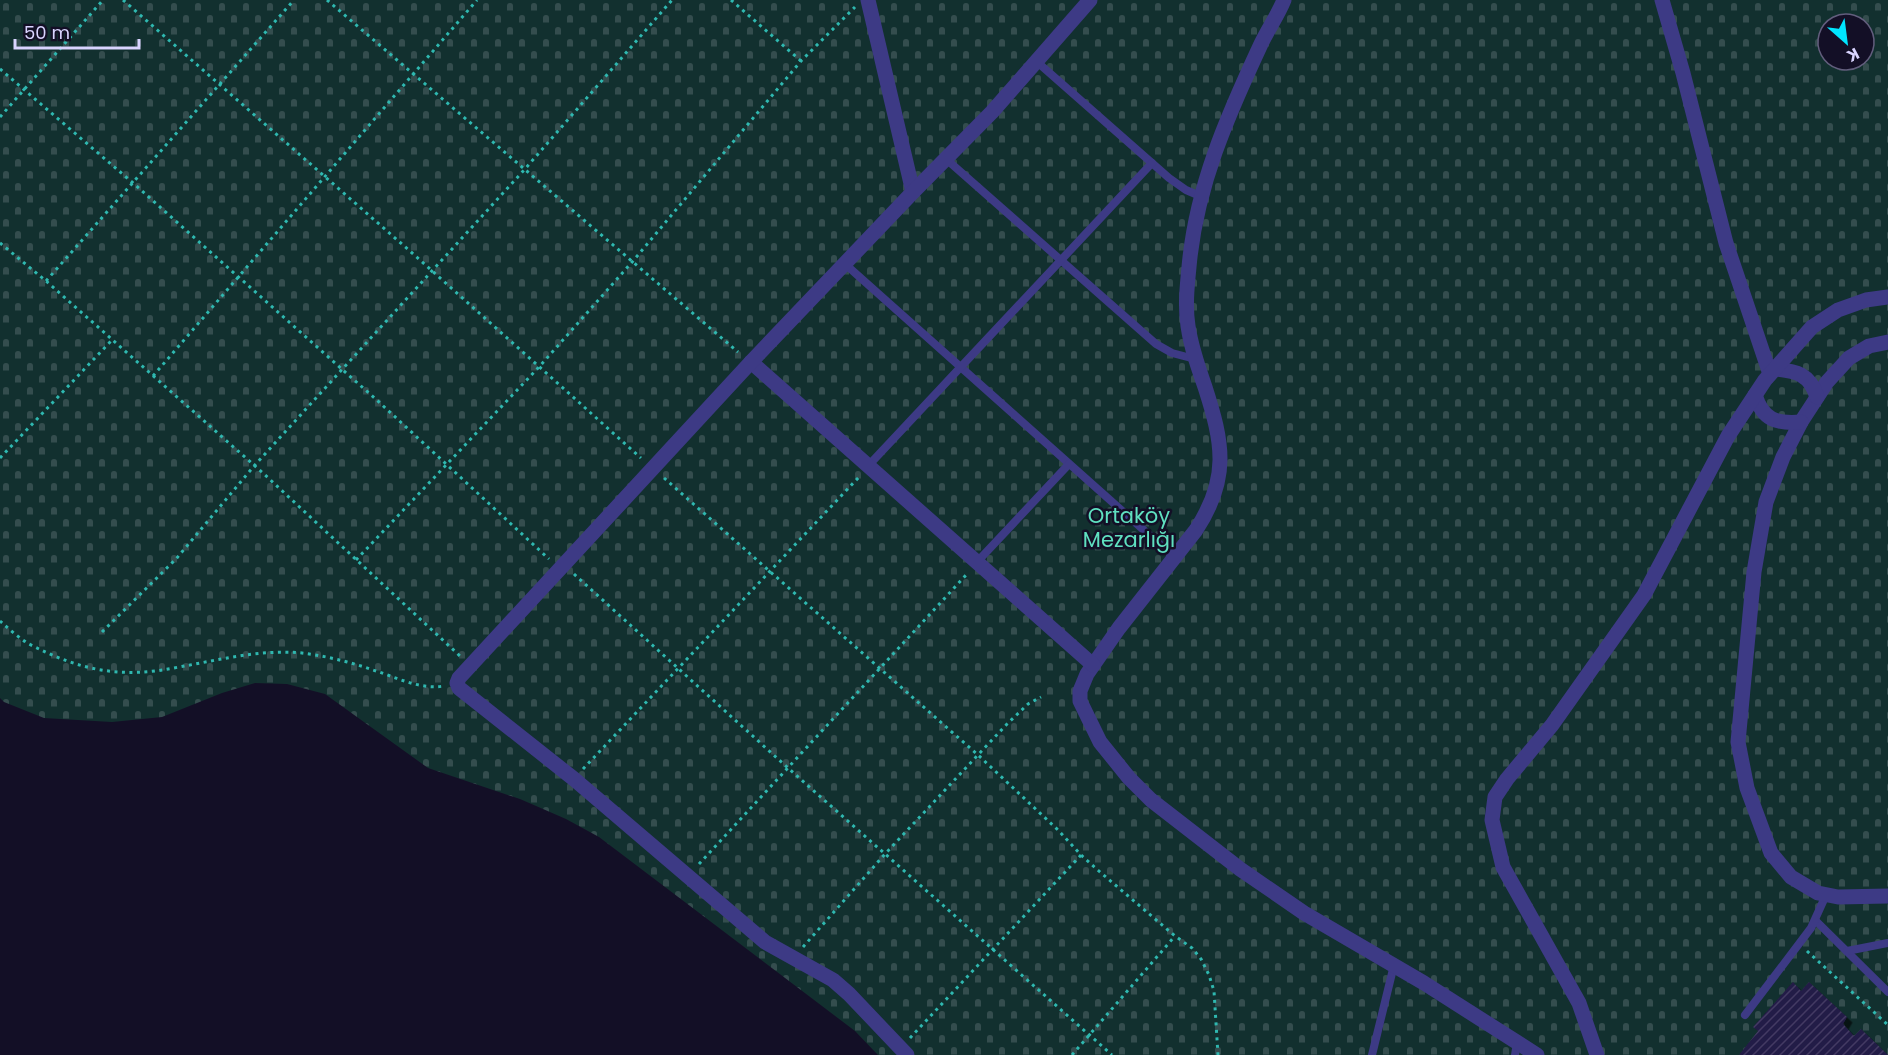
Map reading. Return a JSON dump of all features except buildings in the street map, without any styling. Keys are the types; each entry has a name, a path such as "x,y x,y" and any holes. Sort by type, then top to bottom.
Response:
{"street":[{"path":"868,0 913,192"},
{"path":"904,1052 833,980 765,942 574,779 459,688 457,683 459,678 751,362 992,112 1090,0"},
{"path":"1284,0 1257,52 1218,141 1200,196 1193,230 1186,295 1187,325 1218,433 1220,454 1215,496 1207,513 1119,628 1087,674 1080,691 1080,701 1100,742 1129,778 1151,800 1240,869 1304,913 1394,965 1516,1049 1537,1055"},
{"path":"1662,0 1726,243 1772,371"},
{"path":"1597,1055 1579,1003 1503,867 1492,820 1495,797 1552,725 1644,595 1728,436 1772,371 1812,327 1838,310 1866,300 1888,297"},
{"path":"1888,342 1869,346 1849,358 1827,382 1801,422 1783,458 1766,502 1754,572 1738,742 1746,788 1771,853 1791,877 1818,893 1826,895 1838,897 1888,896"},
{"path":"751,362 1093,665"},
{"path":"1772,371 1793,372 1807,379 1814,386 1817,396"},
{"path":"1755,395 1759,409 1771,418 1785,423 1801,422"}],"lane":[{"path":"1036,61 1178,185 1200,196"},
{"path":"945,159 1156,344 1172,353 1195,359"},
{"path":"868,466 1152,163"},
{"path":"845,264 1174,557"},
{"path":"977,562 1069,464"},
{"path":"1745,1015 1816,921 1826,895"},
{"path":"1816,921 1888,992"},
{"path":"1847,951 1888,944"},
{"path":"1372,1055 1394,965"}],"path":[{"path":"0,117 103,0"},
{"path":"123,0 978,755 1058,830 1081,855 1192,948 1201,959 1214,991 1218,1055"},
{"path":"46,281 294,0"},
{"path":"327,0 751,362"},
{"path":"153,376 477,0"},
{"path":"102,632 176,559 254,466 525,169 672,0"},
{"path":"731,0 801,61"},
{"path":"356,560 539,367 633,261 801,61 863,0"},
{"path":"0,69 343,369 447,465 1112,1055"},
{"path":"0,243 254,466 470,666"},
{"path":"0,458 112,340"},
{"path":"574,779 868,466"},
{"path":"688,877 977,562"},
{"path":"0,621 27,643 84,668 107,672 154,672 280,651 323,656 430,687 457,683"},
{"path":"792,958 885,854 1007,724 1028,704 1041,697"},
{"path":"904,1052 993,950 1081,855"},
{"path":"1072,1055 1175,936"},
{"path":"1799,943 1888,1025"}],"green space":[{"name":"Ortaköy Mezarlığı","path":"0,0 1888,0 1888,1055 878,1055 855,1031 599,837 566,819 520,799 428,768 325,694 287,684 255,683 222,693 162,717 112,722 44,718 4,702 0,698"}]}
